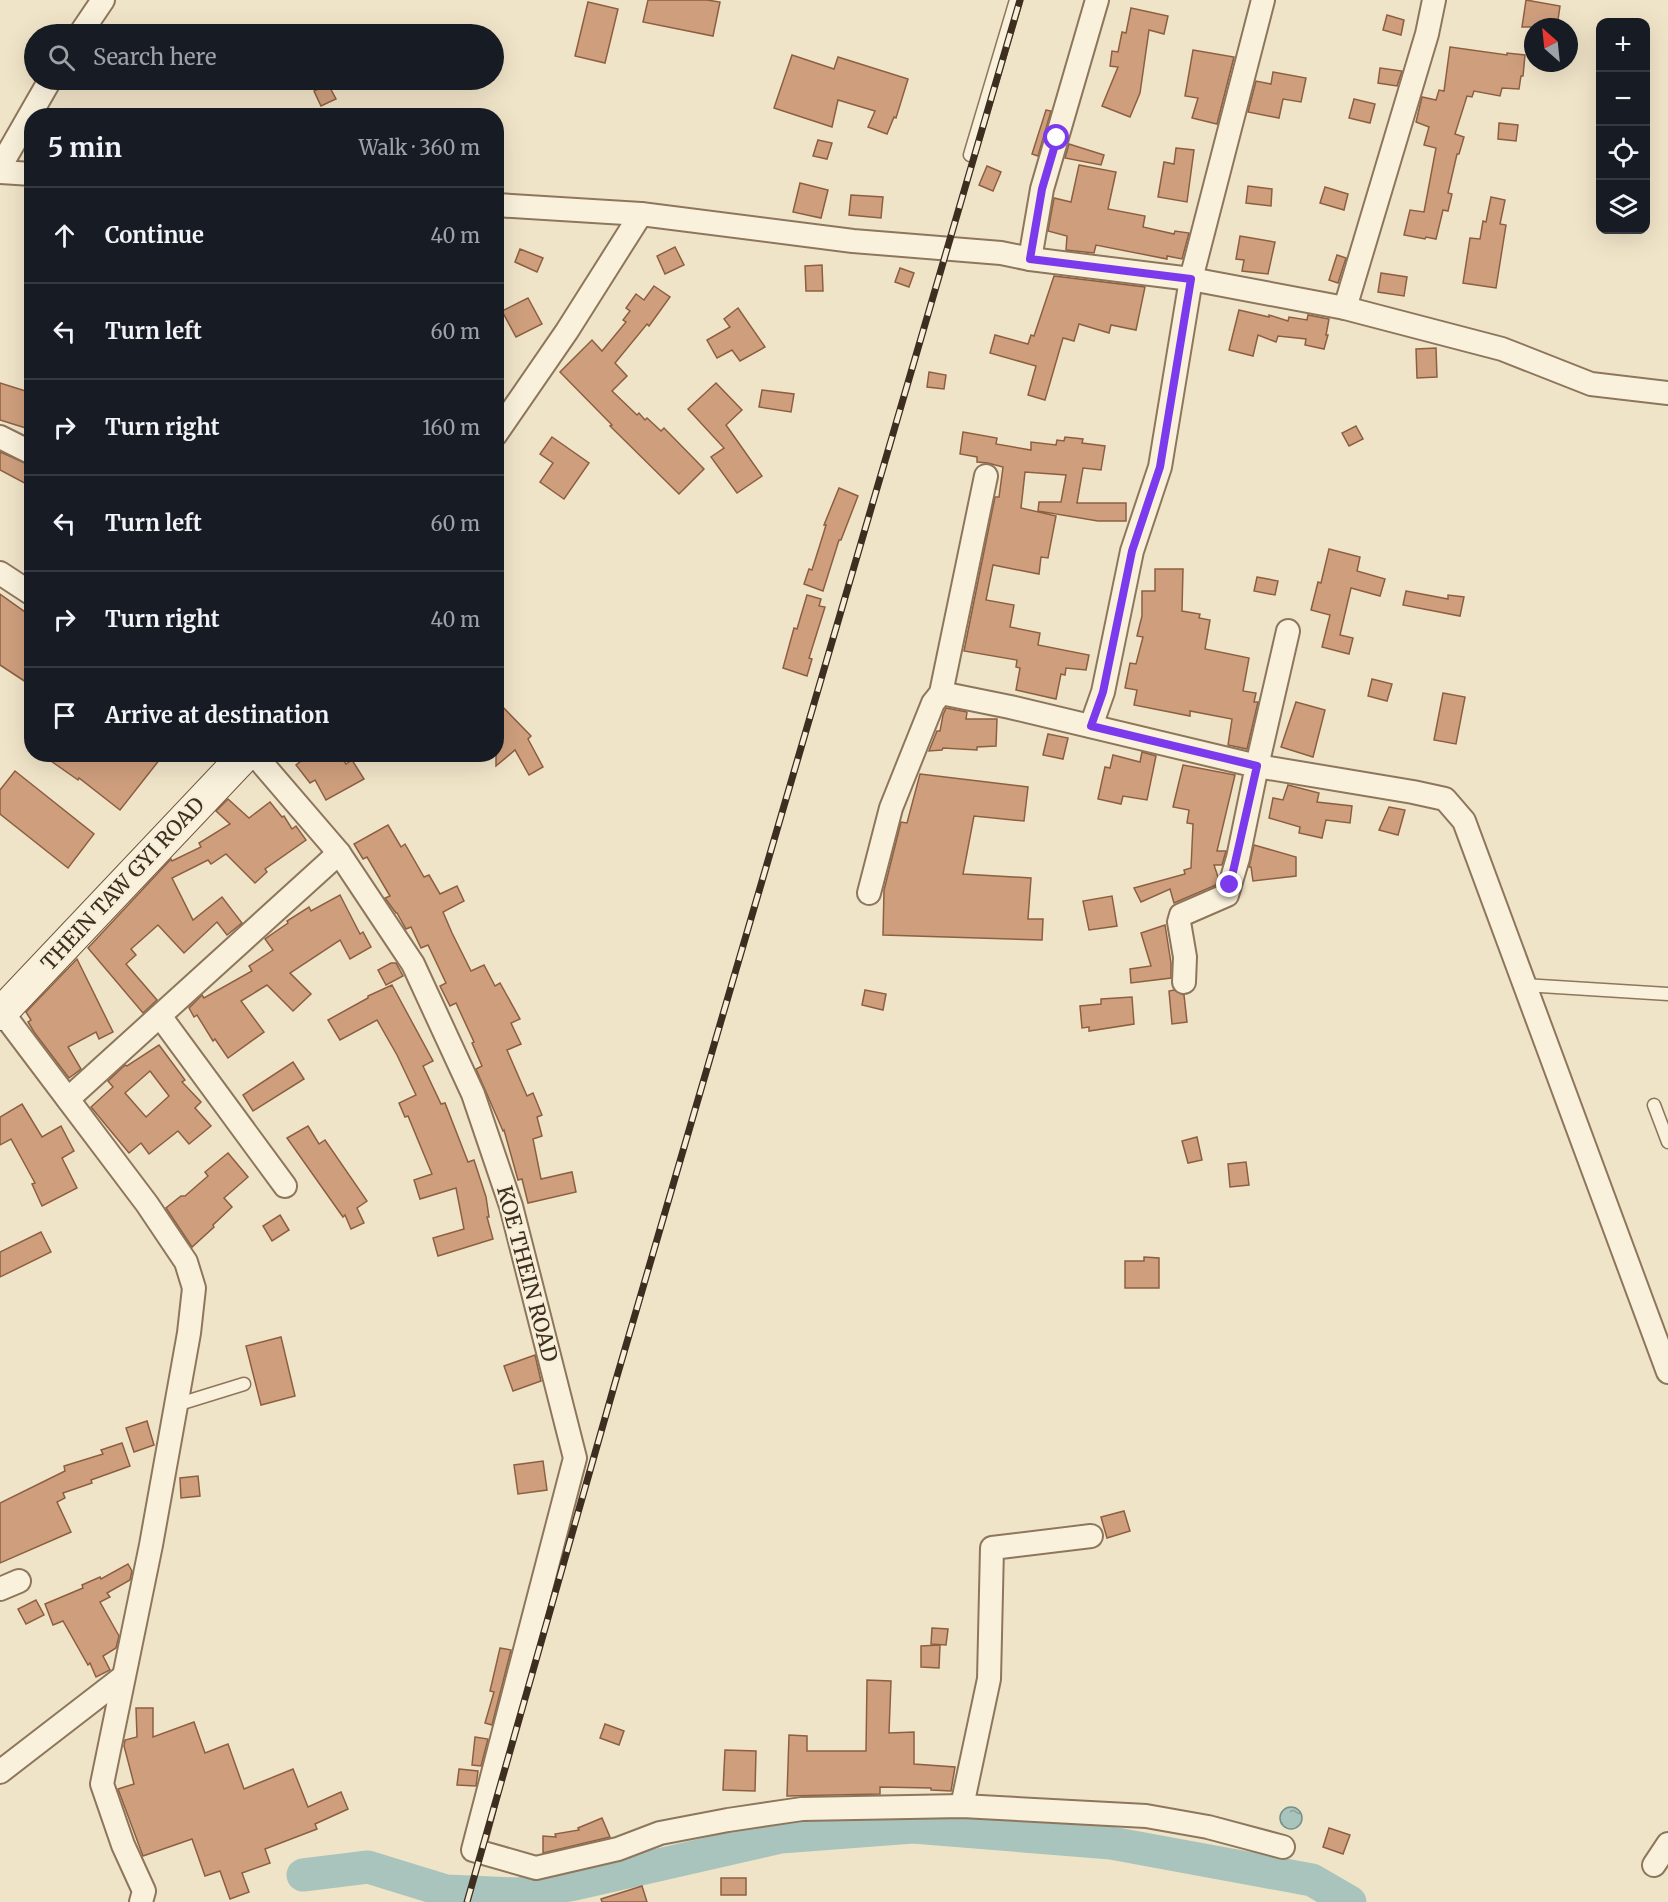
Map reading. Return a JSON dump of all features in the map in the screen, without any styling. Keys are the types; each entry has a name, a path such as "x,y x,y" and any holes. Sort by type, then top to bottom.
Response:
{"street":[{"path":"87,24 103,0"},
{"path":"1030,259 1042,189 1096,0"},
{"path":"1091,726 1103,692 1132,551 1160,467 1191,279 1263,0"},
{"path":"1345,308 1427,34 1434,0"},
{"path":"34,108 44,90"},
{"path":"0,167 24,125"},
{"path":"0,172 24,174"},
{"path":"504,205 641,214 853,241 1001,253 1030,259 1191,279 1345,308 1502,349 1591,384 1668,393"},
{"path":"504,422 567,331 641,214"},
{"path":"0,437 24,449"},
{"path":"869,893 891,808 933,703 940,693 986,476"},
{"path":"0,573 24,589"},
{"path":"1184,982 1185,957 1179,922 1180,915 1227,895 1238,858 1288,631"},
{"path":"940,693 1010,707 1257,766 1444,799 1464,821 1668,1372"},
{"name":"THEIN TAW GYI ROAD","path":"1,1013 238,762"},
{"name":"KOE THEIN ROAD","path":"261,762 339,854 413,963 472,1094 511,1206 575,1458 473,1850 536,1868 618,1849 660,1833 802,1809 962,1806"},
{"path":"68,1099 339,854"},
{"path":"1,1013 147,1204 186,1262 194,1287 189,1333 151,1545 102,1784 123,1845 144,1891 141,1902"},
{"path":"160,1016 285,1186"},
{"path":"1091,1536 992,1548 989,1679 962,1806 1146,1816 1208,1827 1283,1847"},
{"path":"0,1772 123,1677"},
{"path":"1654,1865 1668,1844"}],"lane":[{"path":"970,155 1016,0"},
{"path":"1524,985 1668,994"},
{"path":"1654,1105 1668,1142"},
{"path":"176,1405 243,1384"}],"water":[{"path":"1287,1807 1295,1807 1302,1814 1302,1822 1295,1829 1287,1829 1280,1822 1280,1814"}],"building":[{"path":"648,0 720,2 713,36 643,22"},
{"path":"1526,0 1560,6 1558,18 1524,18 1524,27 1522,27"},
{"path":"588,2 618,9 605,63 575,56"},
{"path":"1131,8 1168,16 1164,34 1149,30 1140,93 1130,117 1102,106 1118,67 1110,66 1112,51 1118,52 1122,32 1126,33"},
{"path":"1387,15 1404,20 1401,35 1383,30"},
{"path":"1450,47 1507,55 1507,53 1524,55 1523,76 1521,76 1519,89 1502,88 1500,96 1474,91 1472,97 1467,96 1455,134 1464,137 1459,154 1457,154 1448,193 1452,194 1448,211 1443,210 1436,239 1404,235 1410,210 1424,212 1436,148 1424,145 1429,127 1416,122 1422,97 1436,100 1439,90 1444,91"},
{"path":"1193,50 1234,57 1217,124 1192,118 1198,98 1185,96"},
{"path":"792,55 834,69 838,57 908,79 896,118 894,117 887,134 868,127 875,111 838,100 832,127 774,108"},
{"path":"1380,68 1402,71 1397,86 1378,83"},
{"path":"1273,72 1306,78 1301,102 1283,99 1279,118 1248,112 1256,81 1271,84"},
{"path":"331,90 336,99 321,106 314,91"},
{"path":"1354,99 1375,104 1370,123 1349,118"},
{"path":"1046,110 1051,111 1038,156 1032,154"},
{"path":"1499,123 1518,125 1516,141 1498,139"},
{"path":"818,140 832,143 827,159 813,156"},
{"path":"1069,144 1104,155 1101,165 1065,158"},
{"path":"1176,148 1194,150 1187,202 1158,197 1164,162 1174,164"},
{"path":"1079,165 1116,172 1108,209 1145,216 1143,227 1174,234 1175,231 1189,233 1182,259 1167,256 1167,259 1096,245 1094,253 1066,250 1067,236 1048,231 1054,198 1071,202"},
{"path":"987,166 1001,172 993,191 979,185"},
{"path":"800,183 828,190 821,218 793,212"},
{"path":"1248,186 1272,189 1271,206 1246,203"},
{"path":"1325,187 1348,194 1344,210 1320,203"},
{"path":"851,195 883,197 881,218 849,215"},
{"path":"1491,197 1505,200 1500,224 1506,225 1496,288 1463,283 1470,238 1480,239"},
{"path":"1240,236 1275,242 1268,274 1242,271 1244,260 1236,259"},
{"path":"675,247 684,265 665,274 657,256"},
{"path":"520,249 543,258 537,272 515,262"},
{"path":"1337,255 1346,258 1338,283 1329,280"},
{"path":"822,265 823,291 806,291 805,266"},
{"path":"900,268 914,273 909,287 895,282"},
{"path":"1381,273 1407,277 1404,296 1378,292"},
{"path":"1054,276 1145,287 1136,330 1111,325 1109,333 1079,324 1074,341 1063,338 1045,400 1028,395 1036,366 990,353 995,335 1028,344 1031,335 1034,336"},
{"path":"654,286 670,297 649,326 647,324 615,363 627,376 612,391 637,415 639,413 645,420 647,418 661,431 664,428 704,469 679,494 610,426 612,425 560,372 592,340 602,351 626,322 623,320 630,311 626,308 636,294 644,300"},
{"path":"528,298 542,324 516,337 504,315 504,310"},
{"path":"738,308 765,347 740,361 732,350 717,358 707,340 730,327 724,319"},
{"path":"1239,310 1288,321 1289,317 1307,320 1308,315 1329,319 1324,349 1305,345 1306,339 1278,336 1276,342 1258,335 1253,356 1229,350"},
{"path":"1436,348 1437,377 1417,378 1416,349"},
{"path":"929,372 946,375 944,389 927,387"},
{"path":"0,383 24,390 24,428 0,420"},
{"path":"716,383 742,410 726,425 762,476 737,493 711,457 724,448 688,409"},
{"path":"762,390 794,394 791,412 759,407"},
{"path":"1356,426 1363,439 1349,446 1342,433"},
{"path":"963,432 997,438 996,444 1031,450 1031,442 1056,445 1057,440 1064,441 1065,437 1083,439 1082,443 1105,446 1101,470 1083,468 1077,503 1126,503 1126,521 1098,521 1038,511 1039,502 1061,502 1066,475 1025,472 1021,508 1056,516 1048,558 1041,557 1039,574 993,565 986,600 1014,605 1010,627 1040,633 1038,645 1089,655 1086,670 1066,668 1065,675 1061,674 1056,699 1016,690 1020,668 1016,667 1017,660 964,651 995,497 999,497 1003,467 977,462 977,457 960,454"},
{"path":"552,437 589,463 564,499 540,482 553,463 540,454"},
{"path":"0,452 24,462 24,483 0,470"},
{"path":"839,488 858,496 841,540 839,540 823,591 804,584 809,569 812,570 826,525 824,525"},
{"path":"1329,549 1360,557 1357,571 1385,579 1380,596 1351,588 1340,635 1353,638 1349,654 1322,647 1330,615 1311,610 1318,582 1321,583"},
{"path":"1155,569 1183,569 1182,611 1200,614 1199,618 1210,620 1205,649 1249,658 1243,691 1256,693 1254,702 1258,702 1247,749 1228,745 1232,719 1190,711 1190,716 1134,705 1137,690 1125,688 1130,663 1136,664 1143,637 1137,636 1142,616 1142,591 1155,591"},
{"path":"1257,577 1278,581 1275,595 1254,591"},
{"path":"1406,591 1448,599 1448,595 1464,597 1460,616 1403,605"},
{"path":"0,594 24,611 24,681 0,665"},
{"path":"807,595 821,599 819,606 825,607 809,658 812,659 807,676 783,668 794,628 797,629"},
{"path":"1372,679 1392,684 1387,701 1368,696"},
{"path":"1443,693 1465,697 1456,744 1434,740"},
{"path":"1296,702 1325,710 1313,757 1281,747"},
{"path":"504,708 531,736 528,739 543,767 529,775 515,750 504,759"},
{"path":"946,708 967,712 966,719 997,719 996,746 977,747 977,750 943,748 929,751 937,731 940,731"},
{"path":"1048,734 1068,738 1063,759 1043,755"},
{"path":"1142,752 1156,756 1147,800 1123,796 1121,804 1098,799 1105,767 1110,768 1113,755 1140,762"},
{"path":"52,762 158,762 120,810 79,778 78,780"},
{"path":"300,762 345,762 346,764 353,762 364,779 326,800 315,780 310,783 296,765"},
{"path":"1183,765 1235,775 1217,851 1226,851 1222,865 1214,865 1218,877 1216,885 1174,903 1170,889 1141,902 1134,888 1185,874 1184,870 1191,868 1193,824 1187,823 1189,810 1173,807"},
{"path":"15,771 94,834 68,868 0,814 0,790"},
{"path":"920,774 1028,787 1024,821 974,816 963,874 1031,878 1028,919 1043,919 1042,940 883,935 884,890 901,822 907,823"},
{"path":"1288,785 1319,793 1317,802 1352,806 1350,823 1326,820 1322,838 1299,833 1300,827 1269,818 1273,798 1283,800"},
{"path":"228,799 249,818 270,802 282,817 284,816 292,829 296,826 306,840 265,869 267,872 255,883 226,854 211,864 208,860 172,878 193,920 222,897 242,923 227,935 217,922 184,953 158,925 131,949 136,955 126,964 157,1000 143,1013 88,948 171,859 172,861 201,847 199,843 230,824 216,811"},
{"path":"1389,807 1405,810 1398,835 1379,830"},
{"path":"388,825 401,847 405,844 424,877 429,875 440,894 457,886 464,901 443,912 452,933 471,971 484,965 495,986 500,983 520,1019 511,1023 521,1044 507,1050 527,1096 533,1093 542,1115 537,1117 542,1136 533,1139 541,1179 572,1172 576,1192 528,1203 522,1179 518,1180 504,1130 476,1069 482,1066 472,1043 474,1042 456,1003 450,1006 440,986 446,983 428,945 421,948 411,927 406,929 385,898 390,896 367,857 363,859 354,844"},
{"path":"1254,845 1296,857 1296,876 1253,881 1251,867 1249,867"},
{"path":"340,895 360,934 363,932 371,947 350,959 340,940 290,973 311,994 293,1011 267,985 241,1001 264,1032 228,1058 215,1039 213,1041 197,1015 194,1017 189,1008 202,995 204,998 252,971 249,966 273,950 265,939 288,923 287,921 309,907 311,911"},
{"path":"1112,896 1117,926 1089,930 1083,901"},
{"path":"1165,925 1171,978 1131,983 1130,969 1151,966 1141,933"},
{"path":"77,959 113,1032 99,1039 96,1032 68,1047 81,1069 69,1078 34,1032 28,1022 31,1020 26,1012"},
{"path":"391,963 396,963 403,976 386,985 378,970"},
{"path":"392,985 433,1061 423,1066 441,1104 445,1103 468,1162 474,1160 486,1197 489,1217 487,1217 493,1239 438,1256 433,1238 464,1229 456,1188 420,1199 414,1180 432,1174 408,1116 405,1117 399,1103 416,1095 377,1020 340,1040 328,1020 368,996"},
{"path":"865,990 886,994 883,1010 862,1005"},
{"path":"1174,990 1184,995 1187,1022 1172,1024 1169,991"},
{"path":"1132,997 1134,1024 1089,1031 1089,1027 1082,1028 1080,1006 1101,1004 1101,999"},
{"path":"159,1045 185,1080 182,1082 201,1102 195,1108 211,1126 189,1144 178,1131 149,1154 141,1143 129,1153 91,1107 113,1087 108,1081 125,1065 127,1066","holes":["150,1071 169,1096 146,1117 125,1093"]},
{"path":"293,1062 304,1079 253,1111 243,1095"},
{"path":"22,1104 42,1137 61,1126 74,1151 62,1158 77,1188 42,1206 32,1184 35,1183 11,1139 0,1145 0,1117"},
{"path":"308,1126 319,1144 325,1140 367,1201 357,1208 364,1223 351,1229 345,1215 343,1217 287,1138"},
{"path":"1197,1137 1202,1160 1188,1163 1182,1141"},
{"path":"228,1153 248,1177 224,1198 232,1207 192,1247 166,1208 181,1196 185,1196 208,1176 205,1172"},
{"path":"1246,1162 1249,1185 1230,1187 1228,1164"},
{"path":"280,1215 289,1230 272,1241 263,1226"},
{"path":"41,1232 51,1252 0,1277 0,1252"},
{"path":"1144,1257 1159,1258 1159,1288 1125,1288 1125,1261 1144,1261"},
{"path":"281,1337 295,1396 261,1405 246,1346"},
{"path":"535,1355 541,1381 513,1391 504,1366"},
{"path":"147,1421 154,1445 134,1452 126,1428"},
{"path":"122,1443 130,1466 63,1493 65,1498 57,1502 71,1532 0,1563 0,1503 65,1471 64,1466 103,1454 101,1450"},
{"path":"543,1461 547,1490 518,1494 514,1465"},
{"path":"198,1476 200,1496 181,1498 180,1478"},
{"path":"1124,1511 1130,1531 1107,1538 1101,1517"},
{"path":"128,1564 132,1571 130,1580 107,1593 110,1597 100,1602 119,1636 116,1648 103,1656 110,1670 96,1677 90,1663 88,1665 63,1621 53,1625 45,1604 83,1588 82,1585 100,1577 101,1579"},
{"path":"36,1600 44,1615 26,1624 18,1609"},
{"path":"932,1628 948,1629 946,1645 931,1644"},
{"path":"940,1645 939,1668 921,1667 921,1646"},
{"path":"500,1648 511,1650 492,1725 485,1723 494,1692 490,1691"},
{"path":"867,1680 891,1681 889,1733 914,1732 914,1764 955,1767 951,1791 931,1790 931,1788 880,1787 880,1794 787,1796 789,1735 807,1736 807,1751 866,1751"},
{"path":"136,1708 153,1708 153,1737 194,1722 205,1753 228,1744 244,1789 293,1769 308,1807 341,1792 348,1809 315,1824 317,1829 265,1849 270,1863 242,1873 249,1892 230,1899 220,1871 205,1876 192,1839 143,1856 118,1789 134,1784 124,1746 125,1740 137,1737"},
{"path":"605,1724 624,1731 619,1745 600,1738"},
{"path":"475,1737 488,1739 481,1766 472,1765"},
{"path":"725,1750 756,1751 755,1791 723,1790"},
{"path":"459,1769 478,1771 476,1786 457,1785"},
{"path":"602,1818 610,1837 543,1853 543,1836 556,1837 555,1834 579,1830 578,1828"},
{"path":"1329,1828 1350,1835 1343,1854 1323,1847"},
{"path":"721,1878 746,1878 746,1895 721,1895"},
{"path":"642,1886 647,1902 602,1902 601,1899"}],"waterway":[{"path":"303,1875 368,1867 446,1891 518,1894 575,1884 781,1837 913,1827 1111,1843 1312,1880 1350,1902"}],"railway":[{"path":"467,1902 615,1383 1020,0"}],"route":[{"path":"1057,138 1042,189 1030,259 1191,279 1160,467 1132,551 1103,692 1091,726 1257,766 1238,858 1230,885"}]}
